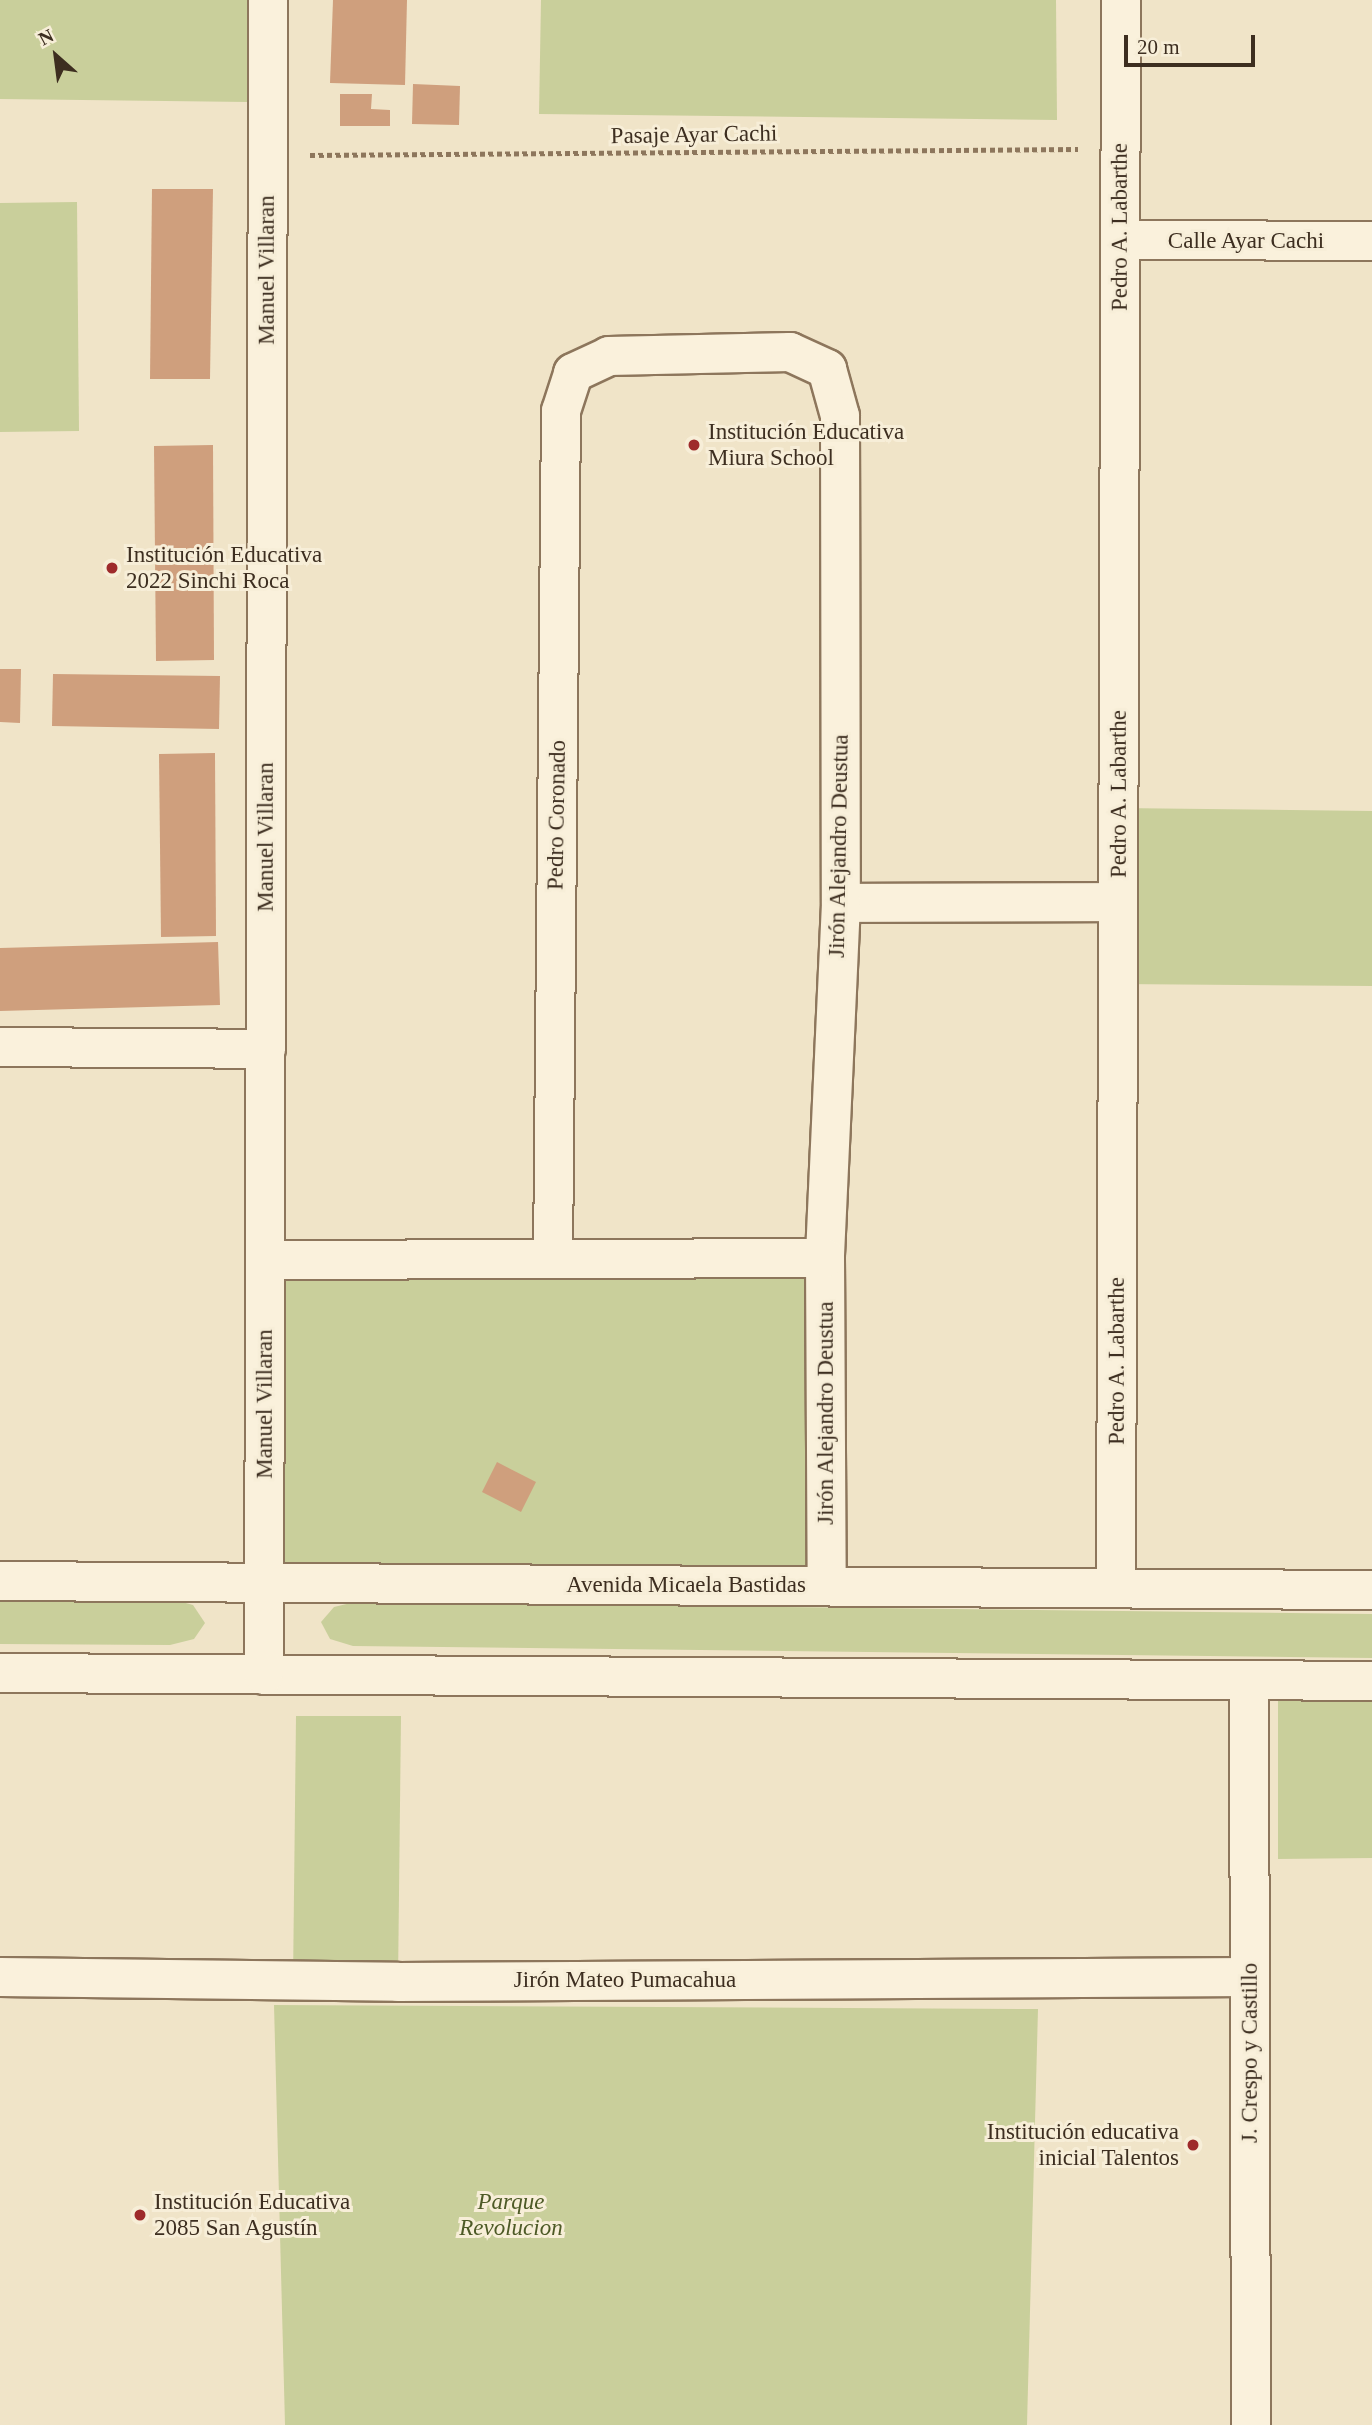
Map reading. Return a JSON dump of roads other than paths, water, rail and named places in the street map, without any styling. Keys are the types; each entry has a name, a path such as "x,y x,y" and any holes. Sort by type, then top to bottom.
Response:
{"street":[{"name":"Manuel Villaran","path":"264,1675 268,0"},
{"name":"Pedro A. Labarthe","path":"1116,1588 1121,0"},
{"name":"Calle Ayar Cachi","path":"1120,240 1372,241"},
{"name":"Jirón Alejandro Deustua","path":"573,373 609,356 790,352 827,369 839,416 841,903 825,1258 827,1586"},
{"name":"Pedro Coronado","path":"553,1259 561,411 573,373"},
{"path":"841,903 1118,902"},
{"path":"0,1047 265,1049"},
{"path":"265,1260 825,1258"},
{"name":"Avenida Micaela Bastidas","path":"0,1581 1372,1590"},
{"path":"0,1673 1372,1681"},
{"name":"J. Crespo y Castillo","path":"1249,1680 1251,2425"},
{"name":"Jirón Mateo Pumacahua","path":"0,1977 1250,1978"}],"place":[{"name":"Institución Educativa Miura School","path":"694,445"},
{"name":"Institución Educativa 2022 Sinchi Roca","path":"112,568"},
{"name":"Institución educativa inicial Talentos","path":"1193,2145"},
{"name":"Institución Educativa 2085 San Agustín","path":"140,2215"}],"park label":[{"name":"Parque Revolucion","path":"511,2215"}]}
